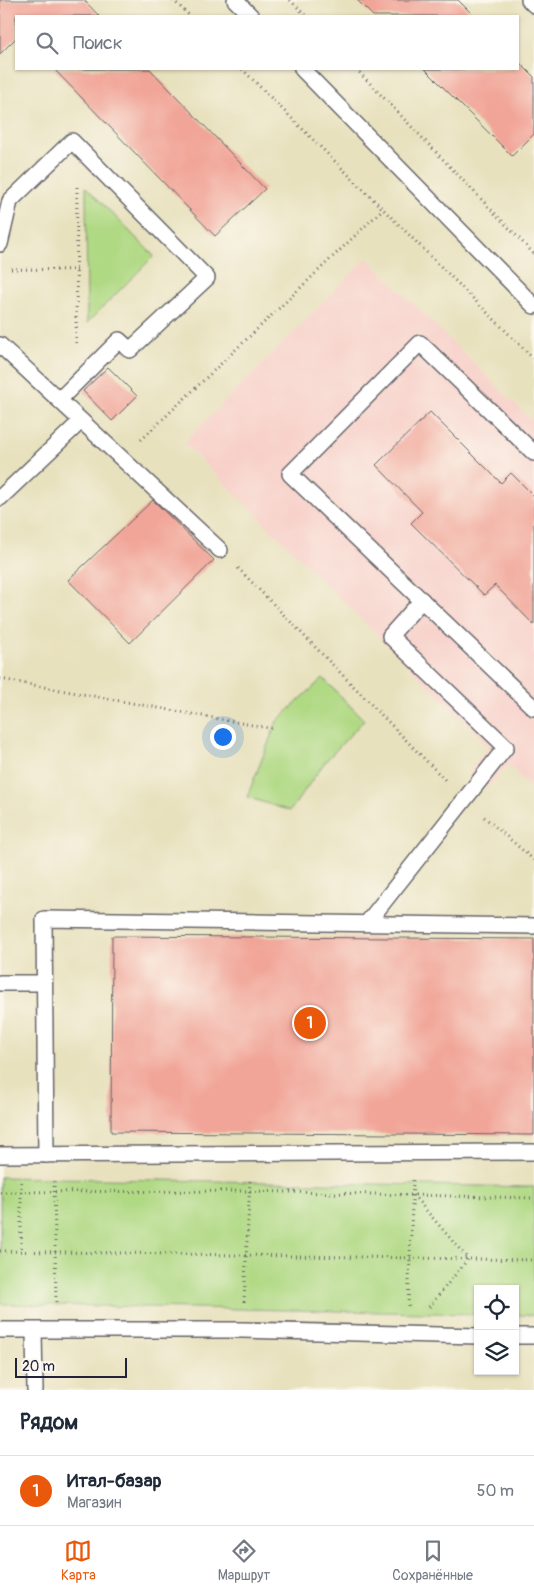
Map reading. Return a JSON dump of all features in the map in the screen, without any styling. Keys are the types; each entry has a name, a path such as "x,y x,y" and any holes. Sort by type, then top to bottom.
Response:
{"lane":[{"path":"235,0 250,15"},
{"path":"529,0 534,5"},
{"path":"303,70 534,306"},
{"path":"0,244 10,201 72,141 208,278 130,350 119,340 58,400"},
{"path":"534,453 420,343 290,474 534,708"},
{"path":"0,345 220,550"},
{"path":"0,498 81,421"},
{"path":"366,922 506,747 390,636 422,600"},
{"path":"50,1155 44,983 44,919 366,922 534,926"},
{"path":"0,983 44,983"},
{"path":"0,1155 534,1152"},
{"path":"0,1330 243,1330 474,1336"},
{"path":"34,1331 35,1390"},
{"path":"519,1336 534,1336"}],"path":[{"path":"174,0 189,15"},
{"path":"290,0 305,15"},
{"path":"243,70 534,359"},
{"path":"357,70 534,254"},
{"path":"75,383 78,270 77,147"},
{"path":"122,458 382,209"},
{"path":"10,269 78,270"},
{"path":"220,550 464,800 534,860"},
{"path":"0,678 274,728"},
{"path":"407,1334 414,1153"},
{"path":"243,1330 251,1154"},
{"path":"20,1155 21,1252"},
{"path":"50,1155 54,1192 57,1331"},
{"path":"0,1192 249,1192 534,1198"},
{"path":"413,1195 468,1259"},
{"path":"0,1251 534,1260"},
{"path":"407,1334 468,1259"}],"shaded area":[{"path":"367,258 534,423 534,790 508,765 488,787 469,771 490,747 184,443"}],"green space":[{"path":"86,187 154,256 87,323"},
{"path":"323,678 364,720 325,762 290,811 247,797 277,721"},
{"path":"0,1177 534,1187 534,1315 519,1315 519,1285 474,1285 474,1314 0,1304"}],"building":[{"path":"0,0 84,0 98,15 15,15 15,39 0,54"},
{"path":"357,0 458,0 473,15 372,15"},
{"path":"519,62 534,77 534,134 512,156 426,70 519,70"},
{"path":"55,70 151,70 265,189 215,236"},
{"path":"108,367 137,396 112,421 83,391"},
{"path":"430,412 501,483 511,473 534,496 534,625 495,585 484,595 411,523 422,512 376,465"},
{"path":"153,500 214,560 130,643 68,580"},
{"path":"112,936 534,939 534,1135 111,1132"}],"place":[{"name":"Итал-базар","path":"310,1023"}]}
